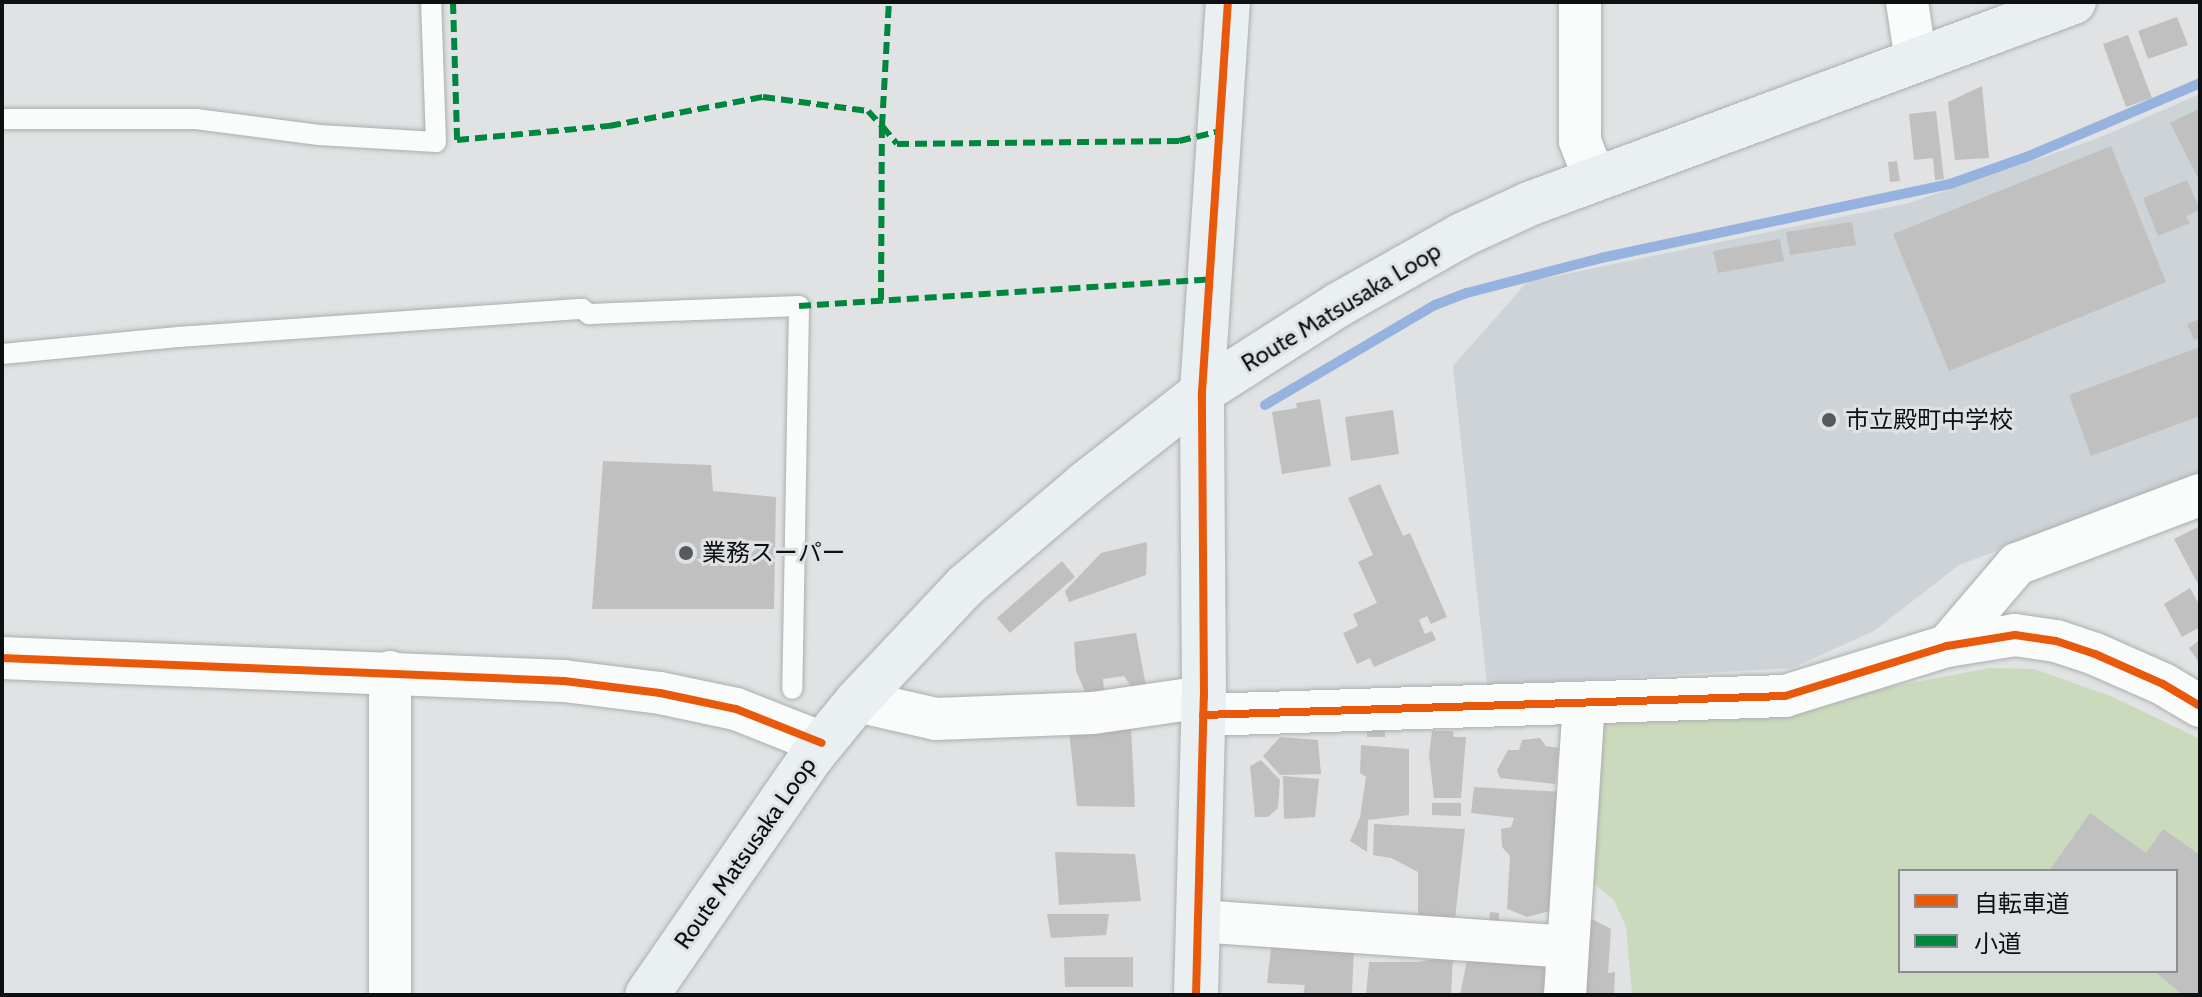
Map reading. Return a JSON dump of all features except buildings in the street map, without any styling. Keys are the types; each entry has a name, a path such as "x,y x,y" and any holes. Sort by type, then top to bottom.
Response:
{"main road":[{"path":"1196,995 1203,706 1202,392 1228,2"},
{"name":"Route Matsusaka Loop","path":"647,995 822,743 857,701 965,586 1086,483 1202,392 1338,305 1462,235 1594,178 2074,2"}],"street":[{"path":"1580,2 1580,141 1594,178"},
{"path":"1907,2 1916,61"},
{"path":"1947,646 2017,564 2200,495"},
{"path":"857,701 936,719 1203,706 1584,705 1785,696 1947,646 2015,635 2056,641 2163,684 2200,706"},
{"path":"2,658 564,681 660,693 736,709 822,743"},
{"path":"390,672 390,995"},
{"path":"1565,995 1584,705"},
{"path":"1198,921 1566,947"}],"lane":[{"path":"2,119 196,119 319,135 436,142 431,2"},
{"path":"2,354 178,337 582,309 589,314 799,306 792,689"}],"shaded area":[{"name":"市立殿町中学校","path":"2200,94 2200,474 1959,565 1874,631 1792,668 1487,685 1453,366 1527,282 1909,203 2096,139"}],"green space":[{"path":"1989,668 2034,669 2113,697 2200,739 2200,995 1632,995 1626,927 1614,900 1589,879 1594,728 1605,718 1793,706"}],"waterway":[{"path":"1265,405 1435,305 1467,293 1601,258 1950,184 2029,156 2200,83"}],"marked path":[{"path":"453,2 457,140 609,126 763,97 868,111 882,126 889,2"},
{"path":"881,300 882,126 897,144 1179,141 1220,131"},
{"path":"799,306 1212,279"}],"cycle path":[{"path":"1196,995 1204,697 1202,392 1228,2"},
{"path":"1203,715 1785,696 1947,646 2015,635 2056,641 2095,654 2163,684 2200,706"},
{"path":"2,658 564,681 660,693 736,709 822,743"}],"place":[{"name":"市立殿町中学校","path":"1829,420"},
{"name":"業務スーパー","path":"686,553"}]}
